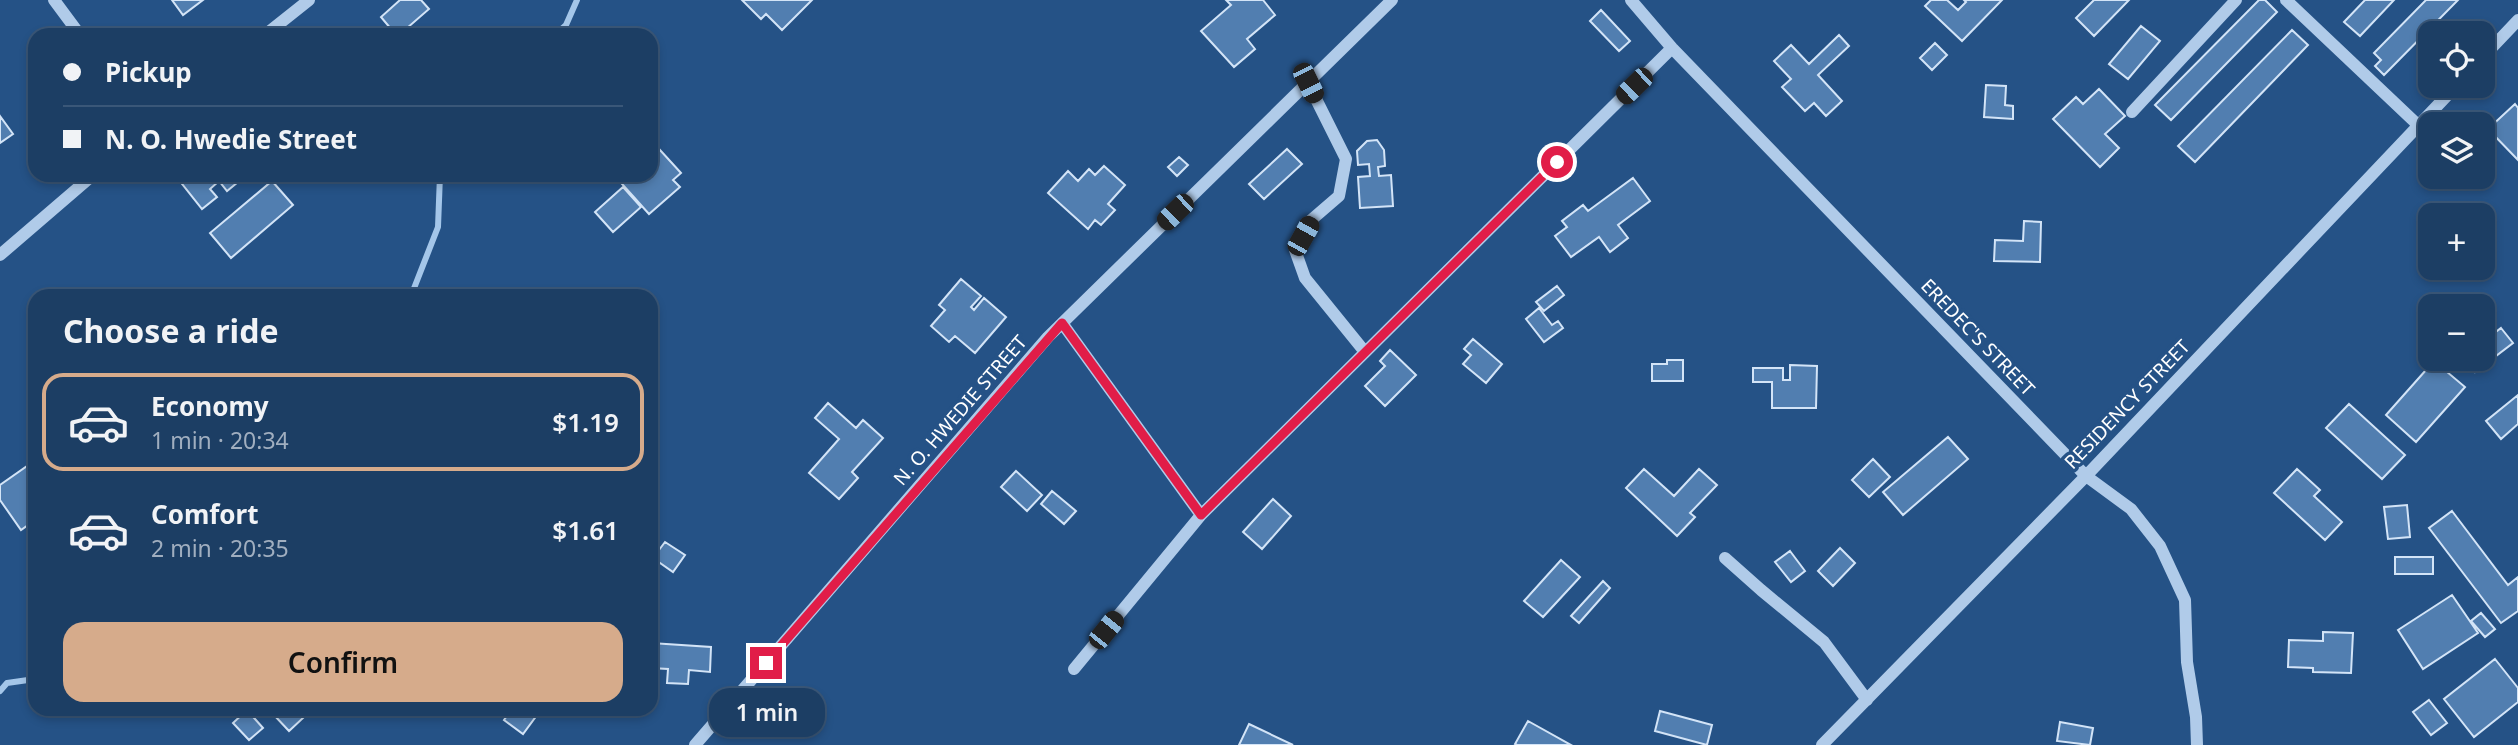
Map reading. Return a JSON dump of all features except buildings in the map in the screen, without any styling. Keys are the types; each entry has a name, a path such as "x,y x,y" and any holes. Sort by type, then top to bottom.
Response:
{"street":[{"path":"54,0 75,28"},
{"path":"274,28 309,0"},
{"name":"N. O. HWEDIE STREET","path":"695,745 1062,323 1392,0"},
{"name":"EREDEC'S STREET","path":"1631,0 1672,48 2086,476 2131,509 2160,546 2185,600 2187,662 2196,717 2197,745"},
{"path":"2132,113 2236,0"},
{"path":"2286,0 2418,125"},
{"path":"2495,44 2518,20"},
{"path":"1074,669 1201,515 1672,48"},
{"path":"1308,83 1346,159 1339,196 1310,221 1295,250 1305,278 1365,352"},
{"name":"RESIDENCY STREET","path":"2431,112 2444,98"},
{"name":"RESIDENCY STREET","path":"1822,745 2086,476 2418,125"},
{"path":"0,255 85,182"},
{"path":"1062,323 1201,515"},
{"path":"1725,558 1824,642 1867,700"}],"waterway":[{"path":"563,28 577,0"},
{"path":"414,289 438,227 440,182"},
{"path":"0,691 7,683 28,680"}],"route":[{"path":"766,663 1062,323 1201,515 1557,162"}]}
